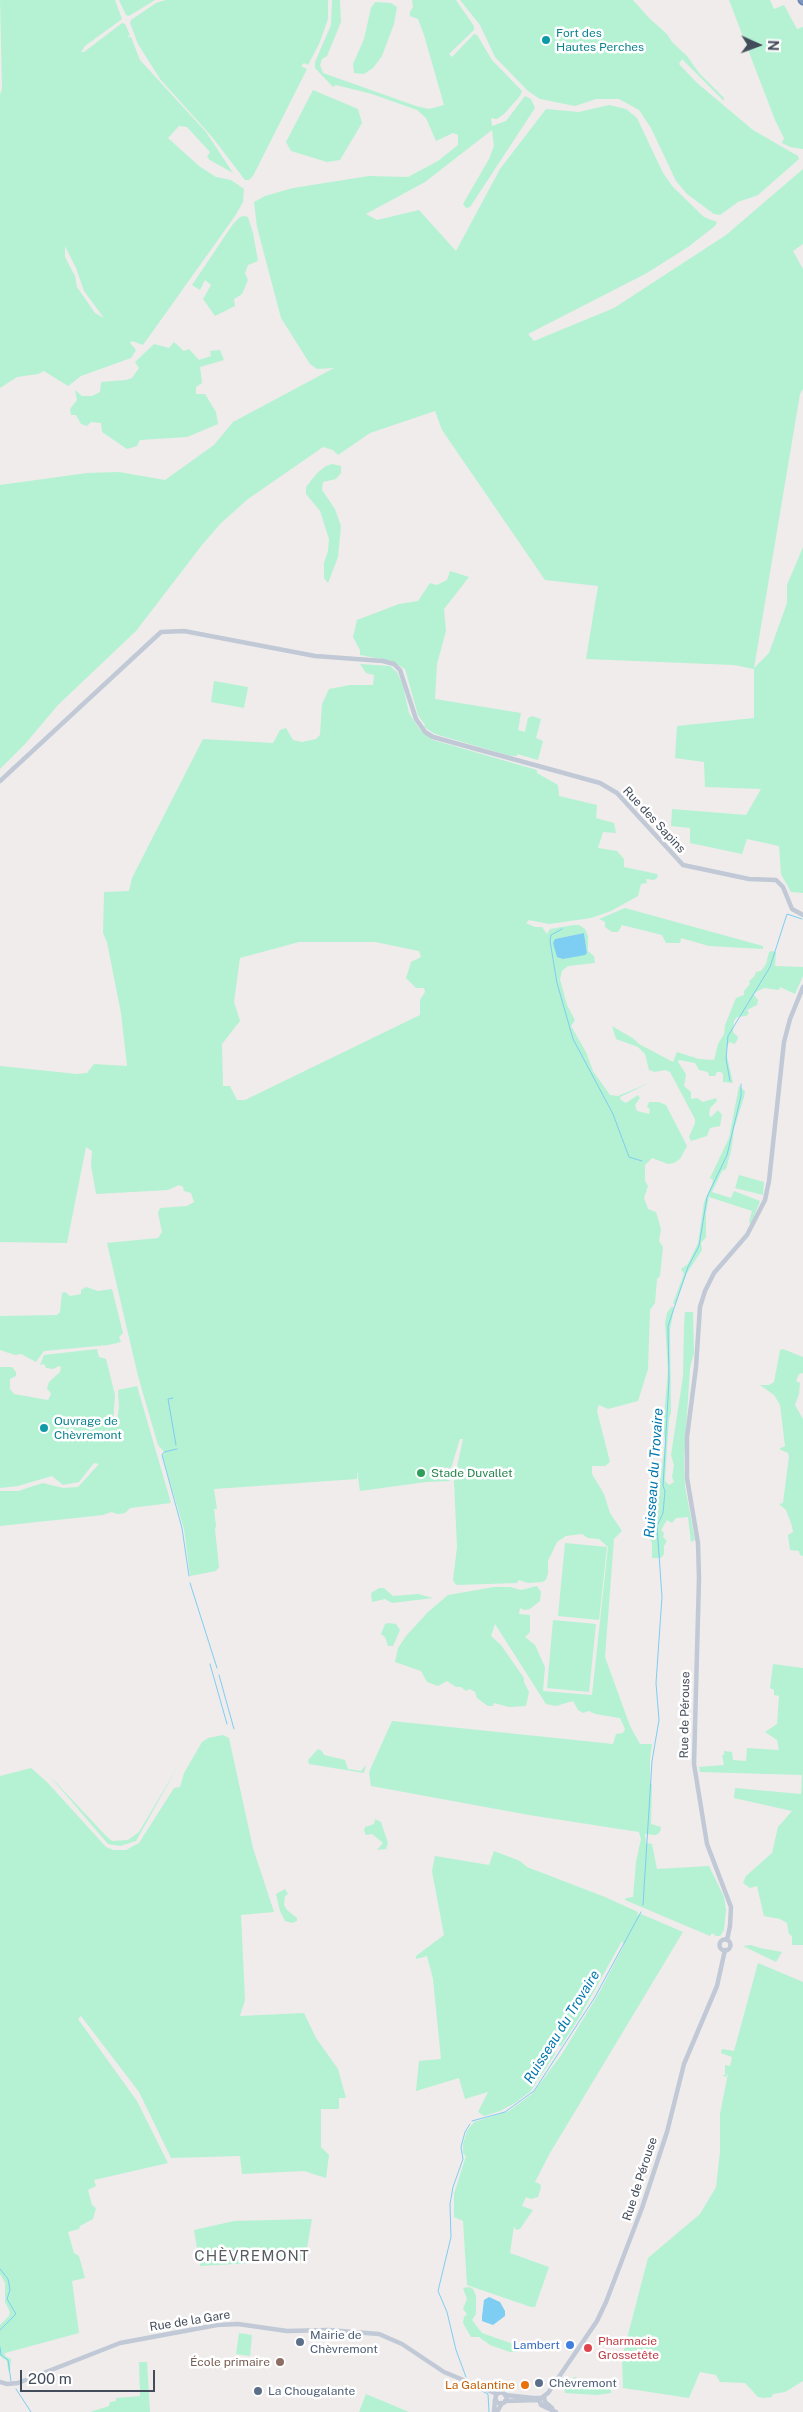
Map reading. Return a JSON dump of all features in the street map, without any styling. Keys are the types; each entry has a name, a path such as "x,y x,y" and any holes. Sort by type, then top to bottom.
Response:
{"street":[{"name":"Rue des Sapins","path":"0,780 160,632 170,630 315,656 390,663 400,670 412,711 425,732 440,740 600,782 610,787 683,865 749,879 776,880 783,887 792,909 803,915"},
{"name":"Rue de Pérouse","path":"727,1940 731,1907 707,1844 693,1754 699,1591 698,1545 687,1478 687,1437 696,1366 699,1313 705,1291 714,1273 748,1235 762,1210 769,1181 773,1127 784,1042 790,1019 803,986"},
{"path":"722,1940 727,1940 730,1946 725,1950 722,1949 720,1944 722,1940"},
{"name":"Rue de Pérouse","path":"541,2400 553,2388 597,2321 606,2302 642,2208 667,2132 684,2064 717,1986 725,1950"},
{"name":"Rue de la Gare","path":"0,2382 7,2384 18,2383 120,2343 223,2324 252,2324 296,2332 328,2330 373,2333 394,2340 444,2372 497,2394 502,2392 505,2395 541,2400 556,2412"},
{"path":"495,2412 497,2394"},
{"path":"495,2412 504,2402 505,2395"},
{"path":"495,2400 504,2402 533,2402 541,2400 546,2402 556,2412"}],"green space":[{"path":"0,0 115,0 122,19 85,46 81,52 84,52 122,23 125,24 130,35 127,37 131,37 140,60 206,132 233,173 207,157 210,152 187,127 179,126 168,138 199,166 216,177 231,180 244,189 243,202 235,216 143,345 132,341 130,343 136,350 131,358 81,376 68,386 44,371 38,374 17,377 0,388 0,95 2,88","holes":["65,246 76,268 84,291 104,318 95,313 77,287 75,276 65,257"]},
{"path":"119,0 155,0 129,16 126,15"},
{"path":"166,0 328,0 328,19 319,44 308,65 304,63 301,66 307,69 253,176 249,180 245,180 213,138 160,79 138,44 130,23 131,20 156,3"},
{"path":"332,0 340,0 341,22 327,56 322,59 320,65 323,73 416,106 429,109 444,105 424,35 418,19 410,16 410,12 413,7 412,0 456,0 474,26 474,30 449,54 452,57 474,34 477,35 492,60 522,91 520,96 504,114 497,119 491,118 492,126 506,121 525,96 531,99 535,108 470,207 466,208 463,204 489,159 494,146 492,130 425,182 366,214 377,220 419,210 456,251 500,169 546,109 579,112 609,105 626,109 637,118 663,173 673,187 704,217 717,222 715,226 688,247 647,273 528,334 534,341 614,308 726,235 803,169 803,244 793,251 803,269 803,389 800,394 754,668 769,653 787,603 787,585 803,547 803,893 791,892 781,874 779,846 747,839 742,854 690,843 690,828 671,826 672,809 746,815 761,789 705,787 704,762 675,758 677,726 754,718 754,669 734,665 586,659 598,586 545,580 442,430 435,411 370,433 338,455 333,450 323,447 248,499 221,523 202,545 136,631 58,705 25,744 0,769 0,485 87,473 119,472 165,480 214,445 233,422 334,368 317,369 310,364 281,318 257,227 254,202 265,196 293,188 369,176 408,177 438,161 458,145 458,135 453,133 436,141 426,118 417,110 372,94 336,85 333,87 315,68 315,62 331,25"},
{"path":"460,0 633,0 687,56 699,73 724,98 724,101 682,59 679,64 697,83 753,130 798,156 799,159 758,195 738,202 720,215 714,214 687,194 676,181 651,128 639,110 619,99 596,99 575,106 540,99 528,91 495,57 480,25"},
{"path":"729,0 770,0 774,9 784,5 797,29 803,27 803,149 790,147 782,143 784,138 775,120"},
{"path":"375,2 391,3 397,7 394,24 382,56 373,68 364,74 354,73 353,64 364,39 371,8"},
{"path":"313,90 358,109 362,123 340,160 327,162 291,151 286,142"},
{"path":"240,217 248,217 253,233 258,261 248,265 245,273 248,280 242,294 234,299 235,306 215,316 203,299 211,285 205,280 200,290 192,285 233,224"},
{"path":"174,342 184,351 189,349 199,360 211,356 210,351 220,350 224,360 200,367 202,383 196,387 196,394 205,394 216,412 218,424 187,437 140,440 137,446 127,449 102,432 101,423 91,422 87,426 81,424 76,415 71,415 70,409 77,400 75,390 82,396 92,396 100,392 101,382 132,378 139,368 135,362 154,344 169,348"},
{"path":"332,464 341,466 341,473 336,479 323,482 322,490 335,509 341,526 338,557 328,583 324,578 324,563 329,539 320,511 306,494 306,487 318,472"},
{"path":"450,571 469,577 444,609 446,631 437,664 435,699 521,713 518,730 525,732 528,718 532,716 541,719 536,738 543,741 538,760 517,754 517,756 511,756 435,734 424,727 425,725 418,715 405,669 392,661 360,655 360,650 353,637 357,620 399,604 418,601 430,583 437,585 447,580"},
{"path":"360,664 390,666 397,672 403,686 409,713 420,730 433,740 537,770 537,773 558,785 559,796 597,805 596,818 614,823 616,833 603,832 598,848 617,851 624,859 624,867 657,874 658,877 654,880 646,879 647,883 641,884 638,896 611,911 591,918 549,924 529,920 526,923 535,927 542,927 547,934 550,929 574,925 579,925 585,929 588,936 588,951 594,956 595,963 568,966 562,971 560,979 567,1005 575,1020 571,1026 586,1052 593,1071 610,1095 618,1096 651,1082 620,1097 621,1100 626,1103 638,1095 640,1098 635,1105 637,1111 649,1114 650,1109 647,1107 649,1102 659,1102 666,1105 687,1146 680,1159 674,1163 668,1164 652,1158 645,1165 645,1181 648,1186 644,1198 648,1209 656,1212 661,1229 659,1241 663,1247 655,1303 650,1310 648,1369 638,1401 608,1409 599,1405 597,1411 610,1462 605,1466 592,1466 592,1474 604,1494 610,1513 622,1531 614,1539 605,1657 630,1726 640,1744 652,1744 650,1759 650,1782 652,1784 651,1824 661,1827 660,1832 656,1835 645,1834 646,1843 652,1844 657,1869 709,1866 724,1897 726,1910 724,1930 720,1936 712,1933 710,1936 625,1900 626,1898 633,1897 636,1862 641,1839 639,1832 529,1815 371,1786 369,1772 392,1721 613,1744 616,1734 623,1733 625,1729 620,1718 595,1714 589,1711 583,1713 578,1710 573,1701 556,1706 546,1704 495,1624 491,1636 501,1645 524,1678 529,1692 526,1706 509,1707 494,1703 493,1706 488,1706 477,1698 475,1692 470,1689 466,1691 447,1681 438,1686 427,1682 421,1671 395,1662 398,1648 406,1636 428,1612 448,1595 494,1587 510,1587 521,1590 537,1586 541,1592 540,1601 530,1609 524,1610 520,1608 519,1614 530,1615 530,1632 525,1637 535,1645 545,1667 543,1691 592,1695 608,1547 599,1539 588,1538 582,1534 566,1536 557,1542 548,1561 546,1580 542,1582 528,1583 519,1580 517,1583 456,1585 453,1580 457,1547 454,1481 463,1439 460,1439 451,1468 435,1467 434,1480 447,1478 450,1481 426,1482 360,1491 357,1470 357,1479 214,1489 217,1509 214,1509 219,1567 216,1571 190,1576 184,1529 162,1455 165,1453 158,1445 138,1376 107,1243 158,1238 162,1232 158,1213 160,1208 187,1206 194,1202 191,1193 184,1191 183,1187 179,1185 168,1190 96,1194 91,1165 92,1151 86,1147 67,1243 0,1242 0,1066 77,1074 87,1073 94,1064 127,1066 121,1013 107,942 103,933 104,892 129,891 132,878 203,739 273,743 280,730 286,728 293,740 302,742 316,739 320,735 322,704 329,689 350,685 373,685 374,675 366,673","holes":["584,933 587,953 563,959 555,939","299,942 375,942 419,951 421,957 411,962 406,978 416,988 424,988 425,992 420,1000 420,1015 245,1100 237,1100 230,1086 223,1086 222,1044 240,1021 234,1002 240,958"]},
{"path":"214,681 248,687 244,708 211,702"},
{"path":"625,908 763,946 763,949 709,946 681,938 680,943 666,943 662,935 622,925 618,932 612,932 605,927 605,922 599,919"},
{"path":"769,952 776,952 775,966 803,967 803,976 795,994 780,987 779,990 764,988 756,992 754,995 758,1000 757,1005 747,1010 749,1013 746,1016 737,1017 734,1021 733,1032 738,1037 735,1044 729,1042 726,1052 733,1083 723,1082 723,1074 721,1072 717,1072 715,1076 709,1076 708,1072 699,1070 695,1063 679,1060 678,1062 686,1074 684,1086 691,1092 691,1099 697,1098 703,1102 716,1098 717,1101 710,1108 709,1115 711,1117 718,1110 722,1115 720,1126 710,1128 707,1136 691,1141 689,1137 695,1119 670,1072 665,1070 655,1072 649,1070 645,1054 638,1047 616,1039 612,1026 639,1044 673,1062 677,1052 699,1059 714,1060 718,1044 724,1034 725,1025 736,998 744,995 744,991 750,984 749,981 756,972 761,971 766,964"},
{"path":"739,1086 745,1091 734,1129 731,1151 726,1169 722,1171 712,1192 731,1198 734,1191 760,1201 751,1224 749,1222 752,1211 709,1197 706,1213 706,1237 701,1243 702,1250 687,1273 675,1305 673,1303 684,1274 681,1269 688,1264 698,1243 704,1202 713,1180 710,1178 729,1138"},
{"path":"739,1175 764,1182 763,1195 735,1188"},
{"path":"86,1287 98,1291 112,1289 123,1333 119,1337 121,1342 44,1351 36,1362 21,1354 15,1355 0,1350 0,1316 57,1315 60,1312 62,1293 65,1292 70,1296 81,1294 81,1290"},
{"path":"672,1306 674,1308 670,1330 671,1412 665,1481 669,1485 674,1482 672,1477 674,1465 671,1455 683,1376 685,1312 693,1312 694,1353 690,1368 684,1462 685,1486 695,1540 691,1542 688,1517 676,1518 672,1523 667,1520 661,1530 664,1533 663,1537 667,1541 664,1546 664,1554 661,1558 652,1558 652,1544 648,1529 650,1492 659,1485 665,1442 663,1428 668,1370 665,1323 667,1313"},
{"path":"97,1349 99,1357 106,1359 115,1395 113,1423 117,1423 119,1407 118,1390 137,1386 171,1503 130,1508 125,1513 118,1514 111,1512 103,1515 0,1526 0,1491 18,1491 43,1483 63,1488 78,1487 99,1464 94,1463 79,1482 63,1485 52,1476 18,1486 0,1488 0,1367 12,1367 16,1372 16,1376 10,1379 10,1389 14,1394 48,1400 51,1394 47,1388 49,1382 60,1372 61,1367 53,1369 46,1368 44,1364 40,1365 44,1355"},
{"path":"783,1349 803,1357 803,1373 799,1374 796,1381 800,1383 795,1405 803,1419 803,1556 800,1555 799,1551 790,1550 788,1535 793,1532 792,1526 786,1510 779,1504 783,1503 789,1456 788,1453 779,1449 785,1446 780,1405 774,1395 760,1385 769,1385 774,1382 780,1350"},
{"path":"565,1543 607,1547 599,1620 558,1616"},
{"path":"379,1588 384,1588 393,1596 418,1594 433,1598 392,1603 385,1599 372,1602 371,1593"},
{"path":"553,1620 596,1624 589,1692 547,1688"},
{"path":"385,1624 396,1624 400,1630 393,1646 388,1646 385,1637 381,1634"},
{"path":"773,1664 803,1668 803,1945 792,1945 792,1936 789,1934 787,1923 780,1919 764,1916 757,1886 750,1888 743,1883 746,1876 772,1853 778,1827 792,1811 734,1798 735,1788 801,1794 802,1775 700,1772 699,1767 724,1765 722,1755 724,1755 724,1751 732,1752 733,1760 746,1761 747,1748 779,1750 777,1740 765,1732 777,1724 779,1696 774,1695 774,1690 770,1688"},
{"path":"223,1735 229,1738 253,1848 274,1912 241,1915 245,2000 240,2016 304,2013 316,2038 338,2069 346,2098 339,2098 339,2109 321,2109 321,2147 329,2155 326,2178 304,2171 242,2174 240,2156 171,2158 139,2092 81,2016 78,2019 137,2101 168,2163 94,2180 96,2186 88,2190 92,2205 96,2208 93,2219 80,2226 79,2229 68,2232 74,2253 79,2256 85,2278 72,2281 79,2333 5,2353 5,2356 11,2359 10,2371 8,2371 7,2361 0,2356 0,2325 9,2316 10,2312 5,2302 5,2283 0,2274 0,1776 31,1768 47,1782 106,1847 113,1850 126,1850 139,1843 174,1788 180,1787 184,1773 202,1742 208,1738"},
{"path":"318,1749 324,1755 345,1760 348,1769 361,1771 366,1765 364,1773 309,1764 308,1760"},
{"path":"178,1766 136,1841 120,1846 108,1844 49,1775 112,1841 128,1840 139,1832"},
{"path":"375,1819 381,1822 388,1843 386,1849 377,1850 383,1843 372,1834 366,1835 364,1831 365,1827 374,1824"},
{"path":"494,1851 520,1861 527,1867 605,1897 638,1912 637,1915 641,1914 683,1932 550,2153 535,2182 540,2184 541,2187 538,2197 531,2199 526,2197 522,2206 533,2210 520,2229 516,2230 514,2226 510,2253 549,2267 535,2307 467,2285 463,2221 454,2217 454,2194 466,2156 463,2153 463,2144 467,2131 474,2122 509,2111 532,2094 562,2054 599,1993 624,1945 622,1941 579,2018 561,2046 557,2046 554,2050 555,2054 530,2092 515,2103 500,2111 484,2116 478,2112 488,2092 465,2099 459,2078 416,2091 419,2061 441,2059 433,1979 427,1956 416,1959 416,1956 444,1935 432,1871 435,1856 489,1865"},
{"path":"285,1889 288,1894 285,1896 284,1905 297,1918 297,1921 292,1923 285,1921 280,1911 276,1894"},
{"path":"751,1945 782,1952 776,1962 743,1946"},
{"path":"758,1963 803,1982 803,2381 785,2392 764,2398 758,2397 745,2383 720,2382 716,2375 700,2372 689,2398 623,2388 622,2358 648,2258 700,2214 716,2187 720,2152 720,2114 728,2073 726,2077 722,2075 725,2075 725,2065 730,2066 732,2057 721,2053 722,2049 734,2051"},
{"path":"312,2219 305,2260 200,2266 194,2230 234,2221"},
{"path":"469,2287 473,2289 476,2296 476,2314 472,2320 475,2324 482,2333 519,2346 518,2352 510,2352 490,2345 479,2337 471,2337 463,2323 464,2317 467,2314 463,2309 467,2299 463,2288"},
{"path":"239,2333 252,2335 250,2356 236,2354"},
{"path":"139,2362 147,2362 150,2412 90,2412 109,2406 110,2402 116,2401 116,2398 140,2396"},
{"path":"574,2377 582,2386 608,2387 611,2389 611,2393 597,2395 565,2393 564,2386 572,2382"},
{"path":"366,2394 409,2412 359,2412"}],"water":[{"path":"584,933 587,953 585,955 563,959 557,957 553,943 555,939"},
{"path":"489,2297 500,2302 505,2311 505,2316 493,2325 482,2321 484,2300"}],"waterway":[{"name":"Ruisseau du Trovaire","path":"730,1081 726,1059 728,1036 770,967 787,914 802,919"},
{"path":"562,929 551,935 550,941 557,983 573,1039 613,1114 629,1157 642,1161"},
{"name":"Ruisseau du Trovaire","path":"643,1905 652,1761 659,1720 656,1683 662,1597 657,1526 663,1513 665,1491 663,1486 669,1380 668,1326 688,1267 699,1246 707,1197 727,1155 741,1096 741,1084"},
{"path":"173,1398 168,1399 176,1445"},
{"path":"177,1449 164,1452 162,1455 182,1528 189,1576"},
{"path":"190,1583 217,1668"},
{"path":"210,1664 227,1724"},
{"path":"219,1675 234,1729"},
{"name":"Ruisseau du Trovaire","path":"472,2121 505,2112 534,2091 595,1997 641,1912"},
{"name":"Ruisseau du Trovaire","path":"466,2377 456,2350 447,2312 438,2291 451,2237 450,2204 453,2187 463,2159 461,2147 465,2132 470,2124"},
{"path":"0,2269 8,2279 10,2290 7,2299 16,2314 0,2330"},
{"path":"0,2347 1,2355 8,2360 11,2381"},
{"name":"Ruisseau du Trovaire","path":"474,2387 488,2394 489,2412"},
{"path":"16,2389 31,2412"}],"place":[{"name":"Fort des Hautes Perches","path":"546,40"},
{"name":"Ouvrage de Chèvremont","path":"44,1428"},
{"name":"Stade Duvallet","path":"421,1473"},
{"name":"Mairie de Chèvremont","path":"300,2342"},
{"name":"Lambert","path":"570,2345"},
{"name":"Pharmacie Grossetête","path":"588,2348"},
{"name":"École primaire","path":"280,2362"},
{"name":"Chèvremont","path":"539,2383"},
{"name":"La Galantine","path":"525,2385"},
{"name":"La Chougalante","path":"258,2391"}],"district":[{"name":"CHÈVREMONT","path":"252,2256"}]}
